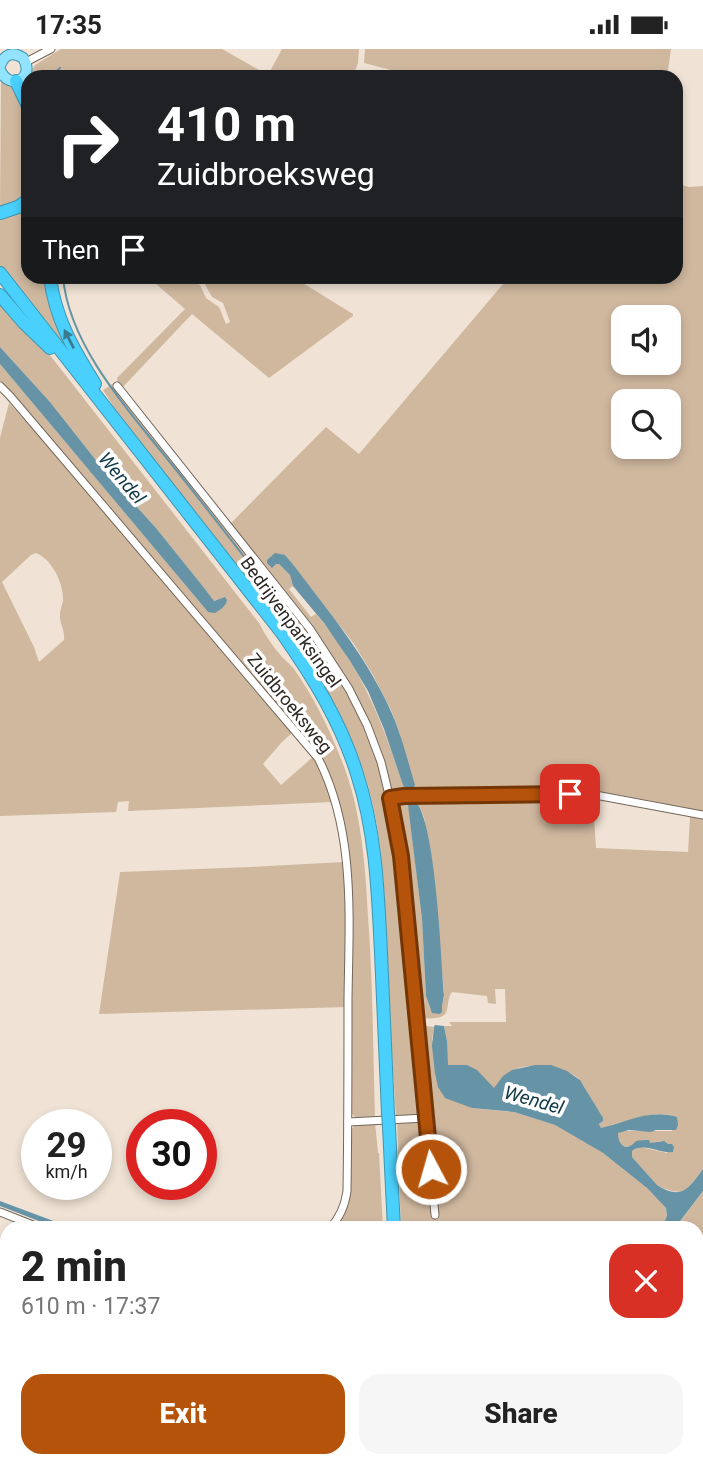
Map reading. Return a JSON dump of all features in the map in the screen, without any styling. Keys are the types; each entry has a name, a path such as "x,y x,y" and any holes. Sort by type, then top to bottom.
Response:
{"highway":[{"path":"0,213 21,206"},
{"name":"Bedrijvenparksingel","path":"0,273 300,658 327,702 349,750 365,801 374,850 380,927 385,1113"},
{"name":"Bedrijvenparksingel","path":"0,284 283,646 308,682 334,731 355,789 365,829 395,1221"},
{"path":"51,284 65,333 115,421"},
{"path":"0,295 50,348"},
{"name":"Bedrijvenparksingel","path":"387,1129 388,1221"}],"main road":[{"path":"21,83 8,81 0,71 4,58 14,54 23,58 27,70"}],"street":[{"path":"26,62 51,49"},
{"name":"Zuidbroeksweg","path":"0,386 318,758 326,773 343,834 348,893 346,1199 335,1221"},
{"path":"117,386 310,629 333,662 367,725 390,798 401,856 435,1215"},
{"path":"390,798 590,794 703,815"},
{"path":"348,1122 426,1118"},
{"path":"0,1212 23,1221"}],"shaded area":[{"path":"61,49 222,49 259,70 32,70 35,65"},
{"path":"282,49 359,49 356,70 271,70"},
{"path":"365,49 671,49 668,70 391,70 364,63"},
{"path":"1,80 15,86 21,96 21,200 0,211"},
{"path":"683,185 703,186 703,811 592,792 436,792 392,796 351,689 334,660 315,631 230,524 326,427 359,454 503,284 683,284","holes":["285,555 354,644 391,710 400,734 403,785 362,681 320,618 316,614 311,617 289,589 293,586 290,575 276,564"]},
{"path":"21,207 21,284 51,284 96,388 0,267 0,216"},
{"path":"156,284 200,285 206,298 219,307 226,324 230,322 223,303 212,297 205,284 304,284 353,316 269,378 192,314 121,389 117,378 185,309"},
{"path":"0,298 38,340 259,623 276,650 294,669 330,732 352,793 363,854 371,966 375,1118 356,1118 351,1113 350,880 328,773 0,384 0,364 208,612 217,599 214,601 50,402 0,347"},
{"path":"114,383 309,630 356,706 373,746 397,834 422,1107 418,1116 396,1118 381,850 368,786 353,743 334,703 298,645 115,409 103,390"},
{"path":"9,403 293,732 263,764 281,785 314,756 333,802 128,811 129,801 118,802 116,812 0,816 0,438","holes":["36,553 42,556 56,573 63,594 60,616 64,640 39,662 2,582 31,555"]},
{"path":"408,798 593,801 596,848 688,852 690,817 703,819 703,1169 686,1191 671,1191 657,1185 632,1157 632,1151 641,1147 667,1153 668,1144 660,1141 625,1146 618,1139 618,1133 622,1131 672,1131 676,1117 653,1115 603,1129 599,1124 603,1121 581,1081 572,1074 556,1068 529,1066 509,1073 494,1089 467,1065 447,1066 444,1026 452,1026 449,1022 506,1022 505,989 495,989 496,1004 488,1003 487,996 452,992 444,1015 430,1019 418,1016 396,801","holes":["417,802 424,817 430,846 444,995 442,1006 431,1010 426,996 422,919 408,805"]},
{"path":"344,862 347,1007 99,1014 120,872"},
{"path":"421,1025 434,1027 432,1040 471,1108 514,1112 555,1125 603,1153 647,1188 666,1208 665,1221 401,1221 397,1121 419,1121 425,1126 419,1030"},
{"path":"375,1122 383,1221 338,1221 344,1214 351,1130 356,1124"},
{"path":"703,1191 703,1221 681,1221"}],"water":[{"path":"0,347 50,402 214,601 225,597 227,600 221,609 215,613 208,612 0,364"},
{"path":"275,553 285,555 295,567 346,634 369,670 397,726 415,785 413,790 406,790 403,785 368,691 350,661 324,623 293,586 290,575 279,564 272,568 267,563"},
{"path":"415,801 422,814 433,862 444,995 440,1014 432,1013 426,996 422,919 408,805"},
{"name":"Wendel","path":"444,1026 448,1065 467,1065 477,1070 494,1088 503,1076 512,1070 551,1065 567,1071 580,1080 603,1118 599,1124 601,1128 648,1115 677,1117 676,1130 629,1130 618,1133 619,1139 626,1147 642,1140 672,1144 673,1152 642,1148 632,1151 632,1157 657,1185 673,1192 689,1187 703,1169 703,1191 680,1221 665,1221 666,1208 647,1188 603,1153 555,1125 514,1112 472,1108 445,1098 438,1087 435,1073 432,1046 434,1027"},
{"path":"0,1201 53,1221 39,1221 0,1206"}],"waterway":[{"path":"64,284 76,327 102,375 252,567"}],"route":[{"path":"431,1169 401,856 390,798 570,794"}]}
